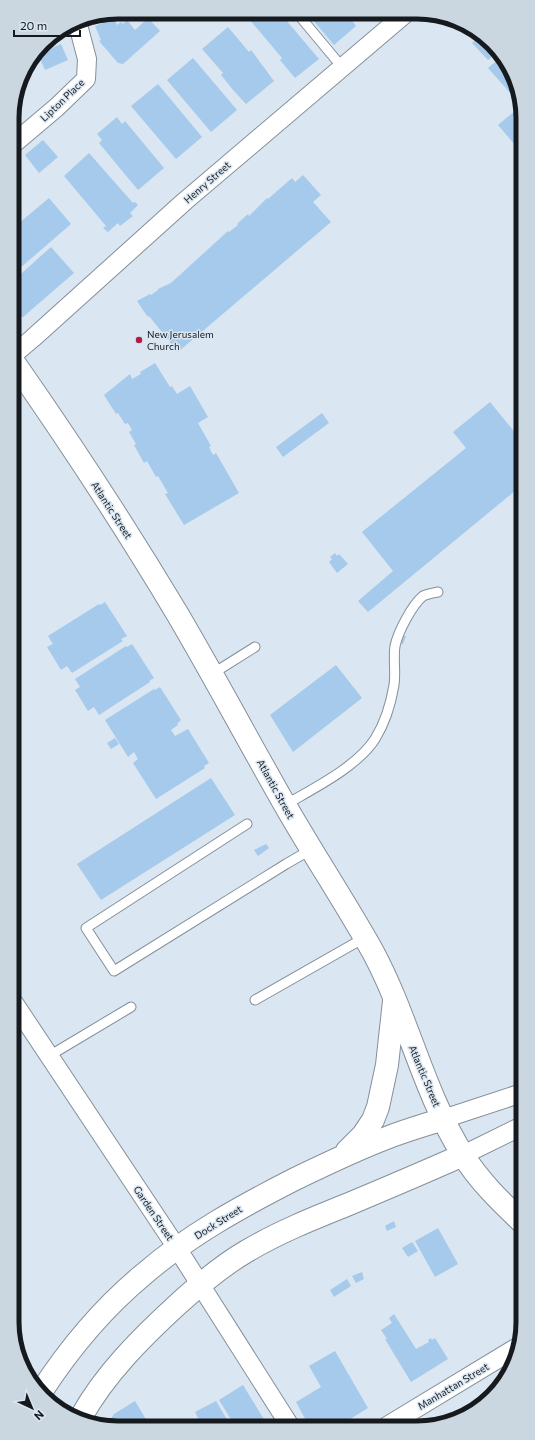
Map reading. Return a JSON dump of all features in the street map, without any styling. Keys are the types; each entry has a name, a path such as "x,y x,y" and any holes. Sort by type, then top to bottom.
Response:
{"street":[{"name":"Henry Street","path":"19,350 185,201 399,19"},
{"name":"Lipton Place","path":"19,140 57,107 86,79 87,59 79,27"},
{"name":"Atlantic Street","path":"19,370 117,516 212,674 285,805 374,954 394,998 423,1073 443,1119 463,1155 486,1187 516,1217"},
{"path":"340,1157 362,1136 373,1120 378,1106 387,1065 394,998"},
{"name":"Garden Street","path":"19,1011 177,1248 287,1421"},
{"path":"443,1119 516,1094"},
{"name":"Dock Street","path":"44,1387 78,1342 105,1311 144,1274 177,1248 256,1199 340,1157 390,1136 443,1119"},
{"path":"82,1415 105,1381 153,1327 200,1284 216,1271 246,1251 297,1225 463,1155 516,1129"},
{"name":"Manhattan Street","path":"395,1421 512,1350"}],"lane":[{"path":"302,19 342,67"},
{"path":"285,805 351,764 367,750 375,739 382,726 390,701 394,684 395,645 407,615 424,596 438,592"},
{"path":"212,674 254,647"},
{"path":"247,824 86,928 114,971 312,849"},
{"path":"255,1000 364,938"},
{"path":"49,1056 131,1007"}],"building":[{"path":"115,19 117,25 121,22 123,24 127,20 135,30 147,19 149,19 160,31 123,64 118,63 99,41 101,40 95,26 110,20"},
{"path":"249,19 285,19 319,59 295,78 280,60 282,58"},
{"path":"312,19 351,19 356,26 334,45"},
{"path":"228,27 249,52 251,50 274,81 246,104 221,75 223,73 202,49"},
{"path":"476,39 485,46 492,57 488,60 472,43"},
{"path":"61,44 68,60 45,70 40,58 46,51"},
{"path":"193,58 237,110 211,132 167,80"},
{"path":"497,61 503,69 511,86 513,97 488,68"},
{"path":"158,84 202,137 176,159 131,106"},
{"path":"516,110 516,146 498,125"},
{"path":"117,117 122,124 125,121 164,168 138,190 99,143 102,140 97,134"},
{"path":"43,140 58,157 39,173 25,155"},
{"path":"89,153 133,203 135,202 138,205 130,213 133,216 120,226 118,223 108,232 103,228 106,226 64,176"},
{"path":"303,175 321,195 313,202 331,222 178,352 149,316 148,317 137,301 150,294 151,295 158,289 171,283 228,231 229,232 238,225 237,224 248,214 249,216 267,198 268,199 292,178 295,182"},
{"path":"49,198 71,224 19,269 19,223"},
{"path":"51,247 74,273 23,317 19,317 19,276"},
{"path":"155,363 170,387 172,386 177,394 190,386 208,417 198,423 211,446 209,447 213,455 216,453 239,493 184,525 165,494 168,493 158,476 156,477 147,461 144,463 134,445 136,444 129,432 132,430 128,423 125,424 118,413 116,414 104,395 130,374 132,379"},
{"path":"490,402 516,434 516,490 368,612 358,601 393,571 362,532 466,448 453,432"},
{"path":"322,413 329,423 283,457 276,447"},
{"path":"335,553 337,556 339,554 348,564 337,573 329,562 332,559 330,557"},
{"path":"105,602 127,636 121,639 123,641 72,673 67,666 61,670 47,647 53,644 48,636 99,604 100,605"},
{"path":"401,635 406,636 403,644 399,643"},
{"path":"132,644 154,678 99,715 94,707 88,711 75,690 80,687 75,679 126,646 127,647"},
{"path":"336,665 362,698 293,752 270,715"},
{"path":"160,687 181,720 177,724 178,725 171,730 175,736 188,729 209,763 204,766 205,768 156,799 133,763 138,759 134,752 128,757 105,720 154,689 155,690"},
{"path":"115,738 119,744 111,749 107,743"},
{"path":"211,778 235,815 101,900 77,864"},
{"path":"266,844 269,848 258,856 254,850"},
{"path":"394,1221 396,1227 387,1231 385,1226"},
{"path":"438,1228 458,1264 435,1277 415,1241"},
{"path":"412,1242 418,1251 408,1257 402,1248"},
{"path":"362,1272 364,1279 356,1283 352,1276"},
{"path":"347,1279 351,1286 334,1297 330,1290"},
{"path":"394,1314 416,1349 429,1342 428,1340 431,1338 432,1340 435,1338 448,1359 411,1382 381,1330 392,1323 389,1318"},
{"path":"335,1351 368,1408 347,1421 306,1421 296,1402 321,1387 309,1366"},
{"path":"243,1385 265,1421 232,1421 219,1400"},
{"path":"135,1401 147,1421 110,1420 114,1414"},
{"path":"216,1401 228,1421 200,1421 195,1412"}],"place":[{"name":"New Jerusalem Church","path":"139,340"}]}
